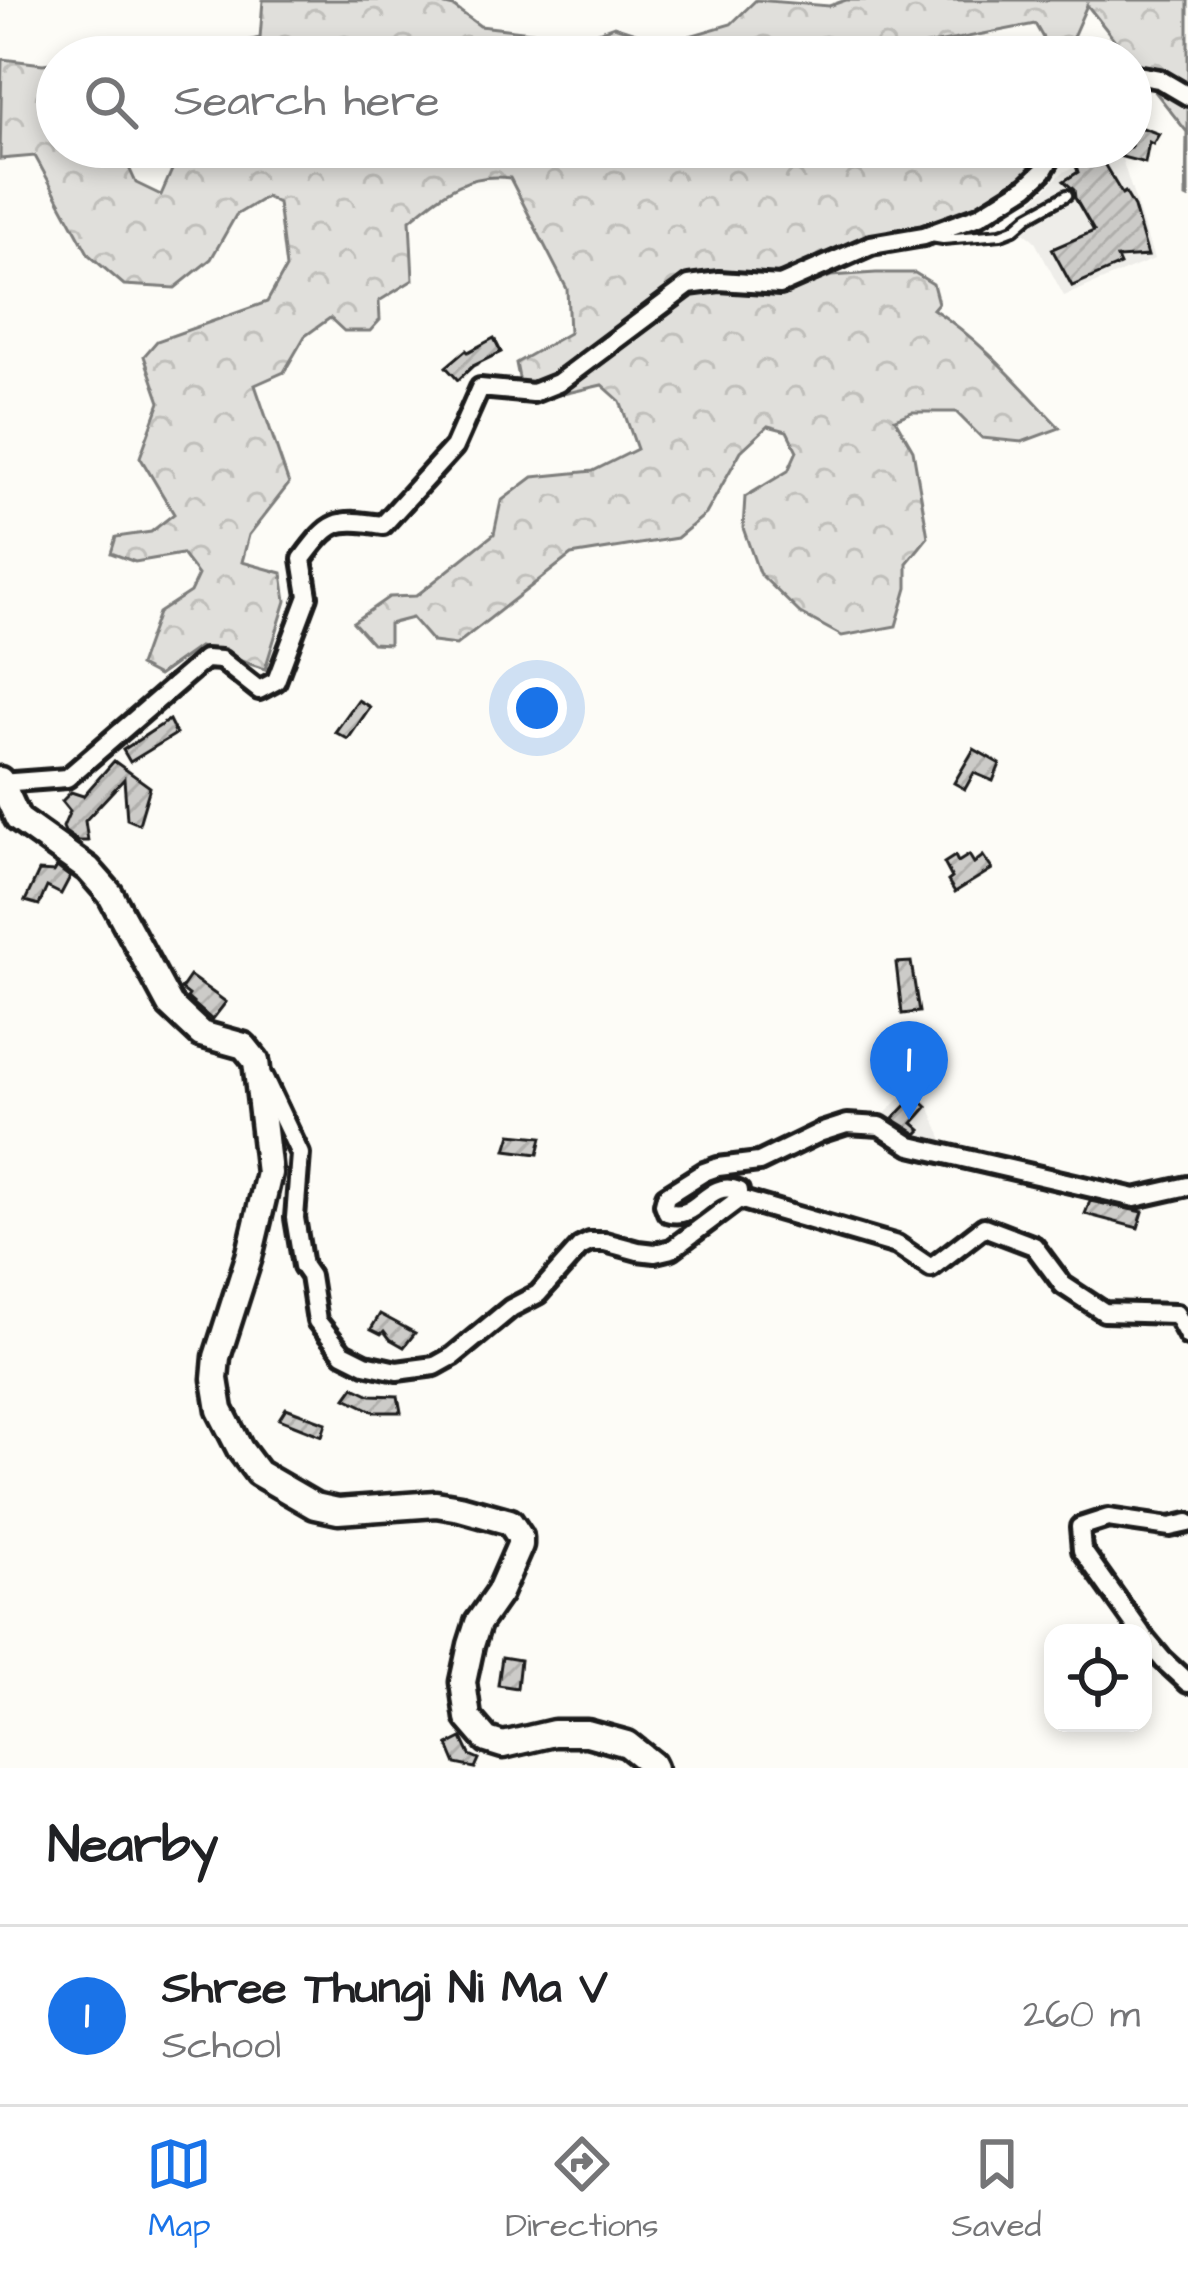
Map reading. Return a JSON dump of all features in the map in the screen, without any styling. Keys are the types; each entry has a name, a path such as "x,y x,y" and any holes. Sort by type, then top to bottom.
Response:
{"street":[{"path":"1152,78 1188,96"},
{"path":"739,1199 672,1249 638,1252 604,1242 580,1247 538,1294 511,1308 435,1366 398,1371 365,1364 343,1353 317,1321 295,1218 300,1154 256,1061 244,1046 201,1034 170,1005 110,894 88,868 18,819 0,782 68,778 205,659 221,660 259,690 276,681 308,596 302,559 325,528 349,520 383,525 454,446 480,388 533,393 558,383 688,285 719,281 780,285 871,245 924,236 979,216 1028,186 1045,168"},
{"path":"256,1061 269,1173 217,1357 215,1379 220,1410 240,1448 258,1473 315,1506 338,1511 436,1504 510,1522 520,1545 471,1645 464,1682 468,1718 488,1740 502,1744 554,1733 586,1733 627,1744 654,1768"},
{"path":"739,1199 739,1191 730,1187 716,1190 686,1214 667,1212 664,1204 666,1196 704,1172 759,1162 847,1124 880,1126 911,1146 1135,1198 1188,1186"},
{"path":"739,1199 897,1245 931,1268 984,1227 1034,1246 1063,1285 1104,1312 1176,1314 1188,1336"},
{"path":"1135,1624 1082,1550 1080,1527 1108,1518 1170,1527 1188,1523"},
{"path":"1152,1646 1188,1683"}],"lane":[{"path":"924,236 1001,234 1067,195"}],"shaded area":[{"path":"1125,168 1154,259 1064,296 1034,240 1011,222 1063,172"},
{"path":"916,1087 943,1140 925,1138 915,1145 884,1124 884,1115"}],"green space":[{"path":"263,0 424,0 454,7 480,26 565,36 260,36"},
{"path":"756,0 829,6 846,0 1188,0 1188,198 1187,132 1152,88 1152,36 1111,36 1087,5 1073,36 1042,36 1035,24 973,36 690,36 731,24"},
{"path":"614,26 645,36 587,36"},
{"path":"2,59 36,63 36,158 0,159"},
{"path":"42,168 129,168 136,183 161,195 173,168 1030,168 1033,173 1009,191 963,215 870,239 788,270 797,289 831,276 915,273 933,284 938,303 933,309 984,349 1060,428 1022,442 982,438 956,412 912,412 895,419 913,450 928,537 907,563 907,588 896,626 842,636 800,613 759,573 743,528 745,497 788,471 797,451 787,431 768,426 741,451 706,514 677,538 571,555 456,645 433,642 412,618 389,624 389,644 372,643 353,622 389,597 416,596 494,534 501,501 533,477 593,471 637,449 620,401 602,385 524,403 516,363 569,333 567,289 510,178 480,178 445,193 410,220 413,280 379,301 380,320 370,331 344,331 330,318 305,336 284,372 255,385 289,484 249,535 242,562 282,573 286,601 265,669 199,647 158,676 139,666 158,613 190,592 198,575 182,554 135,562 111,553 116,537 151,532 174,514 140,457 160,402 144,356 157,341 267,302 286,268 278,203 266,197 236,215 211,259 175,288 124,285 89,255"}],"building":[{"path":"1077,168 1107,168 1134,207 1148,256 1117,258 1120,265 1072,286 1052,249 1094,231 1074,190 1064,181 1078,172"},
{"path":"494,338 501,352 458,380 446,367 466,350"},
{"path":"358,700 370,707 348,739 335,732"},
{"path":"169,720 176,734 130,762 123,750"},
{"path":"974,749 1000,764 993,781 974,773 965,789 954,783"},
{"path":"114,761 150,787 139,824 127,819 124,779 85,821 88,841 78,841 63,827 70,811 62,801 71,792 83,796"},
{"path":"969,855 974,863 983,856 992,869 955,892 944,863"},
{"path":"57,867 70,877 61,894 47,887 39,905 25,901 39,871 54,872"},
{"path":"911,962 919,1012 902,1014 896,963"},
{"path":"190,976 226,1002 212,1020 181,989"},
{"path":"915,1096 927,1107 913,1123 921,1130 917,1134 893,1119"},
{"path":"511,1134 542,1137 538,1154 506,1150"},
{"path":"1090,1201 1143,1212 1138,1228 1085,1214"},
{"path":"380,1314 415,1333 404,1347 384,1331 371,1329"},
{"path":"354,1387 371,1395 398,1396 401,1412 375,1412 346,1398"},
{"path":"286,1408 326,1423 322,1436 279,1419"},
{"path":"502,1657 520,1660 517,1688 498,1685"},
{"path":"462,1738 470,1755 479,1759 475,1768 456,1764 448,1745"}],"place":[{"name":"Shree Thungi Ni Ma V","path":"909,1120"}]}
